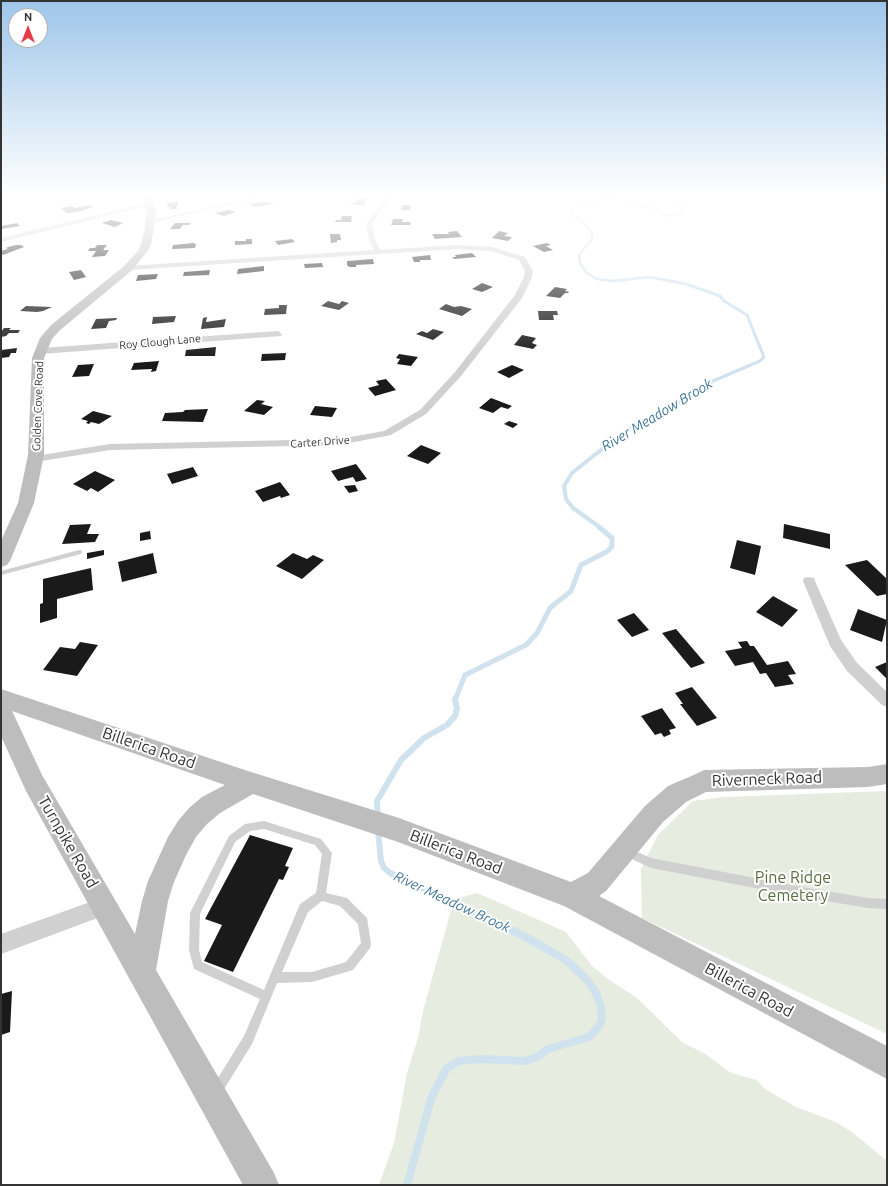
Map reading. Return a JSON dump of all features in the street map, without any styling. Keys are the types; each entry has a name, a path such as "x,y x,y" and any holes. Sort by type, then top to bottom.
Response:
{"main road":[{"name":"Golden Cove Road","path":"1,561 6,539 26,503 35,459 38,358 46,338 55,328 128,268 143,250"},
{"name":"Billerica Road","path":"1,698 251,783 399,830 572,896 887,1063"},
{"name":"Turnpike Road","path":"1,711 34,783 262,1185"},
{"name":"Riverneck Road","path":"572,896 597,882 654,814 677,794 704,781 868,777 887,774"},
{"path":"141,971 155,901 169,861 183,835 198,816 211,805 251,783"}],"street":[{"name":"Carter Drive","path":"378,252 404,250"},
{"name":"Carter Drive","path":"35,459 110,447 339,442 387,434 422,412 458,374 519,296 529,271 522,259 496,250"},
{"path":"128,268 378,252"},
{"name":"Roy Clough Lane","path":"41,351 278,334"},
{"path":"809,581 835,642 852,668 887,701"},
{"path":"1,944 104,906"}],"lane":[{"path":"1,573 79,552"},
{"path":"213,1097 248,1040 267,997 304,908 320,896 327,853 318,842 264,825 248,827 232,839 195,913 194,950 198,965 267,997"},
{"path":"622,851 659,864 802,892 868,903 887,904"},
{"path":"275,978 312,977 349,966 366,944 363,922 343,902 320,896"}],"green space":[{"name":"Pine Ridge Cemetery","path":"887,791 887,1034 642,918 641,869 658,835 693,801 724,797"},
{"path":"477,893 566,932 592,966 608,979 637,998 683,1043 704,1053 731,1073 757,1080 765,1089 796,1107 836,1122 853,1133 887,1161 887,1185 379,1185 394,1143 407,1073 418,1038 423,1011 450,914 459,898"}],"building":[{"path":"3,250 15,250 3,255 1,251"},
{"path":"109,250 105,256 92,257 96,251 88,251"},
{"path":"472,253 476,257 454,259 452,257 456,257 455,255"},
{"path":"430,255 431,260 420,260 420,262 414,262 412,257"},
{"path":"373,259 374,264 356,265 356,267 349,267 347,265 347,261"},
{"path":"322,263 323,267 305,268 304,264"},
{"path":"264,266 264,271 237,274 238,269"},
{"path":"81,270 86,277 74,280 69,272"},
{"path":"210,270 209,275 183,276 184,272"},
{"path":"158,274 156,279 136,281 138,275"},
{"path":"482,283 493,287 482,292 472,289"},
{"path":"555,287 567,289 565,291 569,292 565,293 560,298 546,296"},
{"path":"328,301 339,304 342,301 349,303 339,310 321,306"},
{"path":"446,304 454,307 461,306 472,309 462,316 439,309"},
{"path":"279,305 287,305 286,314 264,315 265,309 279,308"},
{"path":"26,306 52,307 37,312 20,311"},
{"path":"538,311 557,311 558,315 553,315 554,320 539,320"},
{"path":"176,316 174,322 152,324 153,317"},
{"path":"207,317 206,322 226,319 224,327 201,329 203,318"},
{"path":"117,318 116,320 109,321 106,328 91,329 96,319"},
{"path":"4,328 11,328 9,330 20,330 18,333 9,333 6,336 1,337 1,332"},
{"path":"433,329 444,332 433,340 416,334 422,331 427,333"},
{"path":"522,335 536,338 532,343 537,345 533,349 514,345"},
{"path":"216,347 215,356 185,356 186,350"},
{"path":"17,348 16,353 11,353 9,357 1,358 1,350"},
{"path":"286,353 285,360 261,361 262,354"},
{"path":"399,354 418,357 411,366 397,364 400,359 396,358"},
{"path":"159,361 156,371 151,372 152,369 131,370 134,363"},
{"path":"94,364 89,376 72,377 78,365"},
{"path":"512,365 524,370 509,378 497,372"},
{"path":"386,379 396,390 375,396 368,388 379,385 376,381"},
{"path":"491,398 512,406 508,409 501,407 493,413 479,408"},
{"path":"257,400 265,401 261,404 273,407 264,415 244,411"},
{"path":"315,406 337,408 332,417 310,415"},
{"path":"208,409 203,422 162,421 165,413"},
{"path":"93,411 112,416 99,424 91,422 89,424 86,423 88,421 81,419"},
{"path":"509,421 518,424 513,428 504,424"},
{"path":"421,445 441,453 428,464 407,456"},
{"path":"356,464 367,479 356,482 353,477 338,481 331,471"},
{"path":"193,467 198,476 172,484 167,474"},
{"path":"95,471 115,480 98,492 91,488 87,491 73,484"},
{"path":"280,482 290,495 281,498 280,496 263,502 255,491"},
{"path":"355,485 358,491 349,493 344,486"},
{"path":"91,524 87,534 99,534 95,542 62,544 70,525"},
{"path":"784,524 830,534 830,549 783,538"},
{"path":"150,531 151,539 140,541 140,533"},
{"path":"737,540 761,546 755,575 730,568"},
{"path":"104,550 104,555 87,559 87,553"},
{"path":"153,553 157,573 122,582 118,562"},
{"path":"293,553 307,559 313,555 324,560 302,579 276,566"},
{"path":"867,560 887,579 887,594 877,596 845,565"},
{"path":"91,568 93,590 57,599 57,618 40,623 40,604 43,603 43,579"},
{"path":"773,596 798,610 782,627 756,612"},
{"path":"858,609 887,620 882,642 850,630"},
{"path":"634,613 649,630 632,637 617,620"},
{"path":"676,629 705,663 691,668 662,633"},
{"path":"747,641 750,646 754,646 767,665 788,661 796,674 788,675 794,684 775,687 766,673 760,674 753,662 735,666 725,651 742,648 738,642"},
{"path":"80,642 98,645 77,676 43,670 60,647 75,649"},
{"path":"887,662 887,679 875,667"},
{"path":"692,687 717,718 697,726 680,704 683,704 675,693"},
{"path":"662,708 676,728 669,730 671,734 664,737 661,733 655,735 641,716"},
{"path":"250,835 293,848 285,866 289,867 283,880 279,879 233,972 204,961 222,925 205,919"},
{"path":"12,991 10,1032 1,1035 1,994"}],"waterway":[{"name":"River Meadow Brook","path":"583,250 579,255 580,263 587,273 597,279 614,281 649,277 676,282"},
{"name":"River Meadow Brook","path":"670,281 686,284 720,296 724,301 747,315 764,357 760,361 713,381 708,386 700,390"},
{"name":"River Meadow Brook","path":"601,528 573,508 566,499 564,486 572,473 621,434 700,390"},
{"name":"River Meadow Brook","path":"455,700 465,675 526,645 537,633 550,608 571,591 581,565 608,551 612,546 612,538 599,527"},
{"name":"River Meadow Brook","path":"378,818 377,801 401,760 424,738 447,725 455,716 457,709 455,700"},
{"name":"River Meadow Brook","path":"378,830 381,861 384,868 390,873 481,916"},
{"name":"River Meadow Brook","path":"407,1185 432,1096 447,1068 459,1061 480,1059 525,1061 537,1057 548,1049 589,1037 600,1025 602,1018 601,1007 596,993 588,981 566,960 522,935 479,915"}]}
